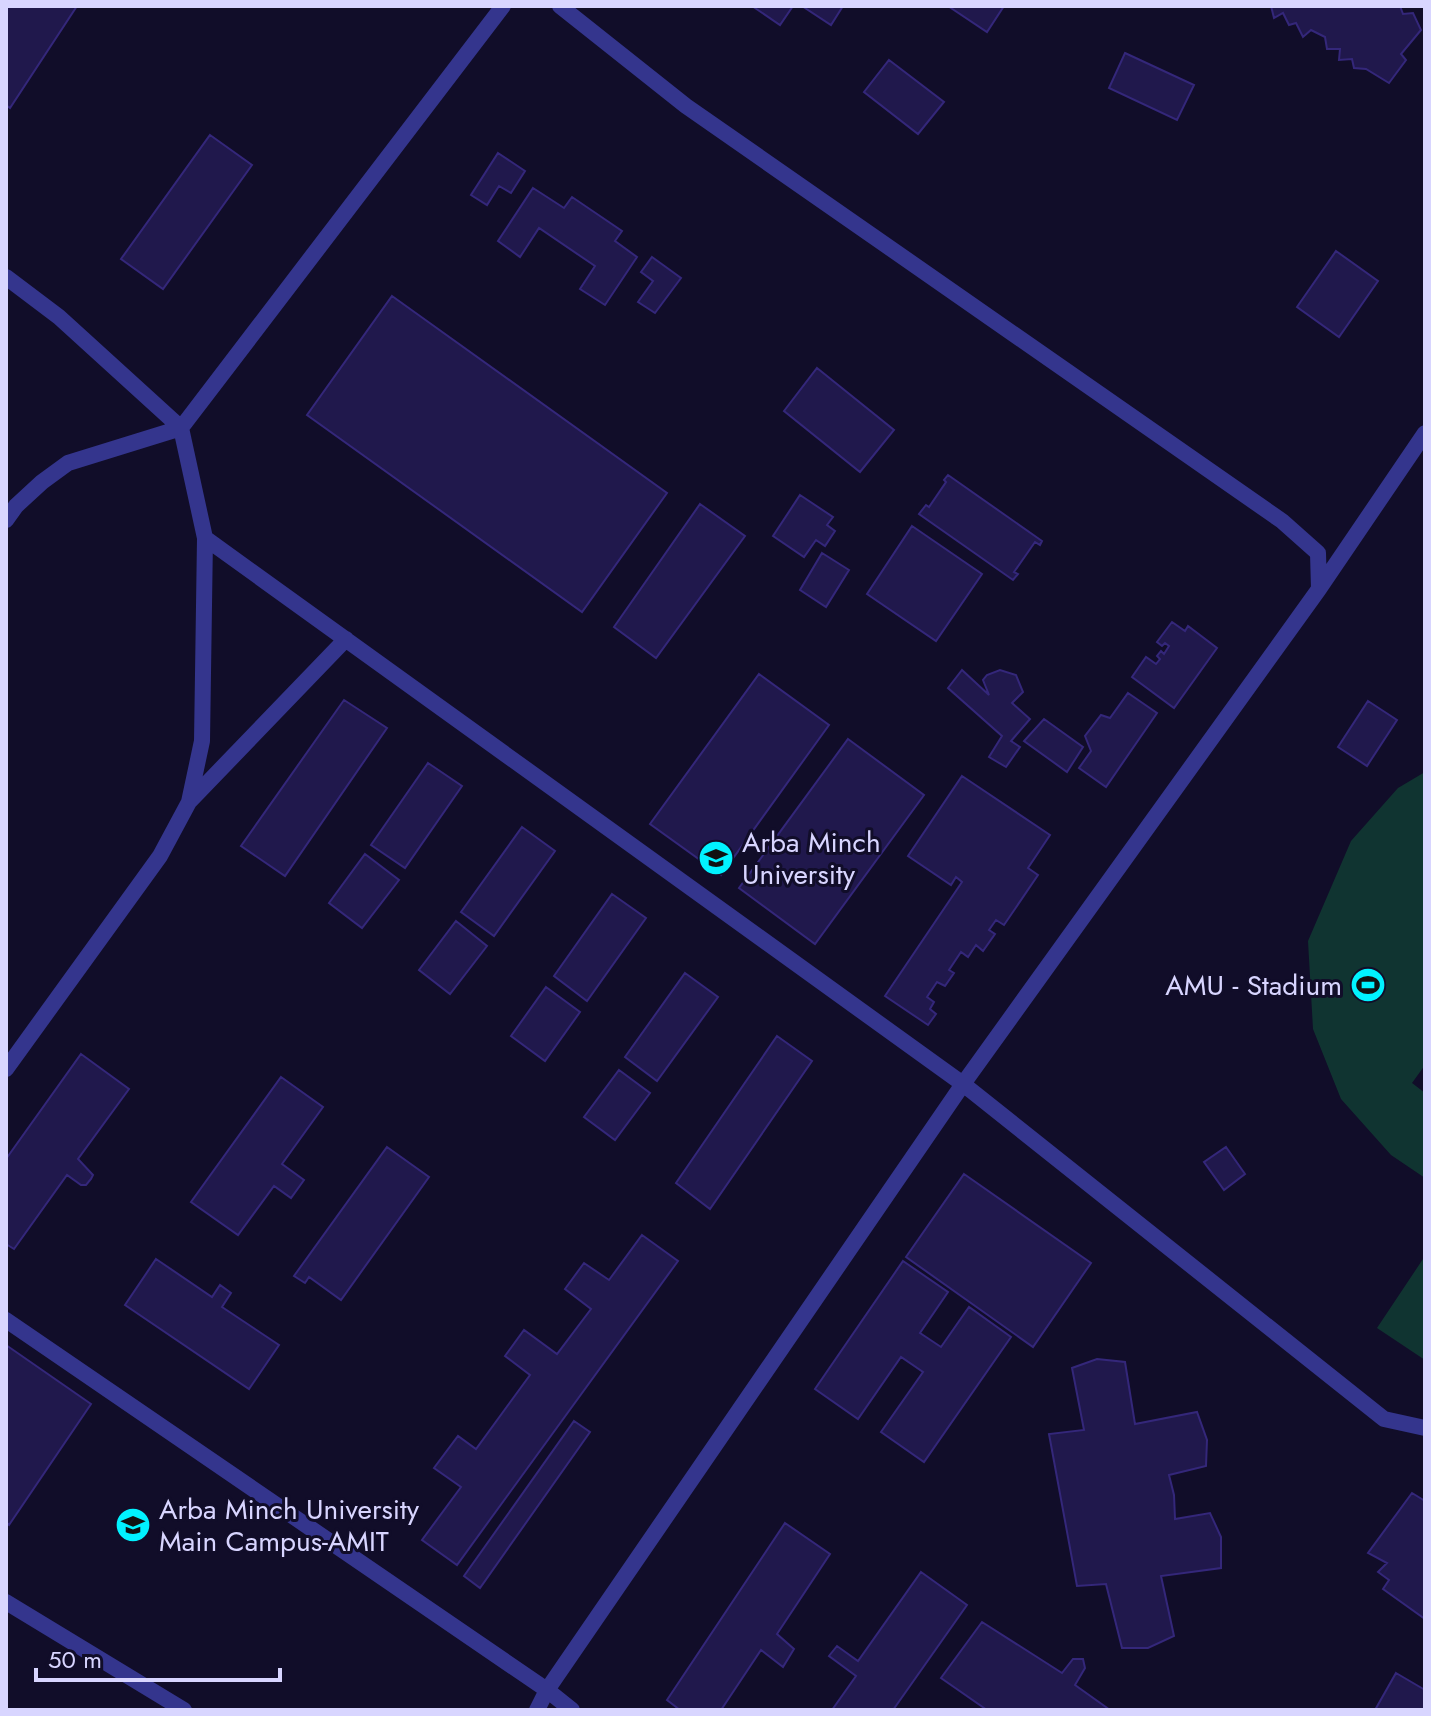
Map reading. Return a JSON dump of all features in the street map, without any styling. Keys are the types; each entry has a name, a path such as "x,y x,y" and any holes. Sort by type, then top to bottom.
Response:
{"lane":[{"path":"6,520 42,482 68,463 181,428 503,6"},
{"path":"560,6 686,106 1282,521 1318,553 1319,589"},
{"path":"6,277 59,317 181,428 205,538 202,741 189,802"},
{"path":"537,1710 547,1690 963,1084 1319,589 1425,433"},
{"path":"205,538 963,1084 1384,1419 1425,1428"},
{"path":"6,1069 160,856 189,802 346,639"},
{"path":"6,1320 572,1710"},
{"path":"6,1602 184,1710"}],"green space":[{"name":"AMU - Stadium","path":"1425,772 1425,1065 1412,1083 1425,1093 1425,1178 1391,1155 1341,1099 1313,1029 1308,941 1351,841 1398,788"},
{"path":"1425,1256 1425,1360 1377,1328"}],"building":[{"path":"6,6 77,6 10,108 6,105"},
{"path":"752,6 793,6 780,25"},
{"path":"802,6 843,6 831,25"},
{"path":"948,6 1004,6 987,32"},
{"path":"1271,6 1400,6 1403,14 1413,13 1421,30 1401,54 1406,60 1389,83 1366,69 1354,68 1352,59 1339,60 1340,49 1327,49 1325,37 1311,30 1303,37 1296,23 1289,25 1283,13 1274,18"},
{"path":"1125,53 1194,85 1177,120 1109,88"},
{"path":"889,60 944,102 918,134 864,92"},
{"path":"210,135 252,165 163,289 121,259"},
{"path":"498,153 525,171 511,193 499,186 487,205 471,195"},
{"path":"533,188 564,208 572,197 622,231 615,241 637,257 605,305 580,289 595,266 539,228 520,257 498,241"},
{"path":"1336,251 1378,281 1339,337 1297,307"},
{"path":"652,257 681,278 655,313 638,302 653,281 641,272"},
{"path":"392,296 667,493 582,612 307,415"},
{"path":"817,368 894,430 860,472 784,411"},
{"path":"948,475 1042,541 1040,545 1035,542 1014,572 1018,574 1013,580 919,514 926,505 929,507"},
{"path":"800,495 833,517 827,525 835,531 825,546 816,540 804,557 773,536"},
{"path":"700,504 745,536 656,658 614,627"},
{"path":"912,526 982,574 936,641 867,594"},
{"path":"822,553 849,570 826,607 800,590"},
{"path":"1172,622 1185,631 1188,626 1217,648 1174,708 1132,677 1146,657 1156,664 1161,651 1164,654 1169,646 1157,642"},
{"path":"962,670 989,695 983,680 987,675 1000,670 1016,675 1023,692 1012,703 1030,719 1011,741 1020,747 1006,767 989,757 1002,736 948,688"},
{"path":"759,674 829,725 721,875 650,824"},
{"path":"1128,693 1157,713 1106,787 1079,768 1091,751 1085,736 1101,715 1110,718"},
{"path":"344,700 387,728 285,876 241,846"},
{"path":"1368,701 1397,720 1367,766 1338,747"},
{"path":"1044,719 1083,747 1067,772 1024,741"},
{"path":"848,739 924,795 815,944 739,888"},
{"path":"428,763 462,786 405,868 371,845"},
{"path":"962,776 1050,835 1028,868 1038,875 1004,925 996,920 989,930 995,934 983,951 976,945 968,957 961,952 949,970 954,973 945,986 937,982 927,997 934,1002 930,1009 936,1014 928,1025 885,996 962,882 956,877 951,885 908,856"},
{"path":"522,827 555,851 494,936 461,912"},
{"path":"365,854 399,880 362,928 329,903"},
{"path":"612,894 646,918 587,1001 554,976"},
{"path":"456,921 487,946 450,994 419,970"},
{"path":"685,973 718,997 657,1081 625,1057"},
{"path":"546,987 580,1012 545,1061 511,1036"},
{"path":"777,1036 812,1061 710,1209 676,1183"},
{"path":"81,1054 129,1089 78,1159 93,1175 91,1179 86,1185 81,1185 67,1175 14,1249 6,1244 6,1159"},
{"path":"619,1070 650,1093 615,1140 584,1117"},
{"path":"281,1077 323,1107 282,1164 304,1180 291,1198 274,1186 238,1235 191,1202"},
{"path":"387,1147 429,1177 341,1300 309,1277 305,1283 294,1276"},
{"path":"1226,1147 1245,1174 1224,1190 1204,1162"},
{"path":"964,1174 1091,1263 1033,1347 906,1257"},
{"path":"642,1235 678,1261 457,1565 422,1540 461,1487 434,1468 458,1436 476,1449 530,1375 505,1356 524,1330 557,1354 591,1309 565,1289 584,1263 609,1280"},
{"path":"156,1259 212,1297 220,1285 231,1293 222,1307 279,1345 249,1389 125,1305"},
{"path":"903,1261 948,1292 920,1333 941,1347 969,1307 1011,1337 924,1462 881,1432 923,1372 901,1357 858,1419 815,1389"},
{"path":"6,1345 91,1404 9,1525 6,1522"},
{"path":"1097,1359 1125,1362 1135,1424 1197,1412 1207,1440 1206,1466 1169,1475 1175,1519 1210,1513 1221,1537 1221,1568 1161,1576 1174,1636 1148,1648 1122,1648 1106,1584 1077,1586 1049,1434 1084,1430 1072,1368"},
{"path":"574,1421 590,1432 480,1588 464,1576"},
{"path":"1412,1493 1425,1501 1425,1619 1383,1589 1389,1580 1378,1572 1387,1563 1368,1553"},
{"path":"785,1523 830,1554 777,1634 794,1649 783,1667 761,1650 721,1710 680,1710 667,1700"},
{"path":"921,1572 967,1605 893,1710 832,1710 856,1676 829,1656 837,1646 858,1661"},
{"path":"982,1622 1062,1673 1073,1659 1083,1659 1085,1668 1075,1685 1110,1710 987,1710 941,1678"},
{"path":"1396,1673 1425,1690 1425,1710 1375,1710"}],"place":[{"name":"Arba Minch University","path":"716,858"},
{"name":"AMU - Stadium","path":"1368,985"},
{"name":"Arba Minch University Main Campus-AMIT","path":"133,1525"}]}
